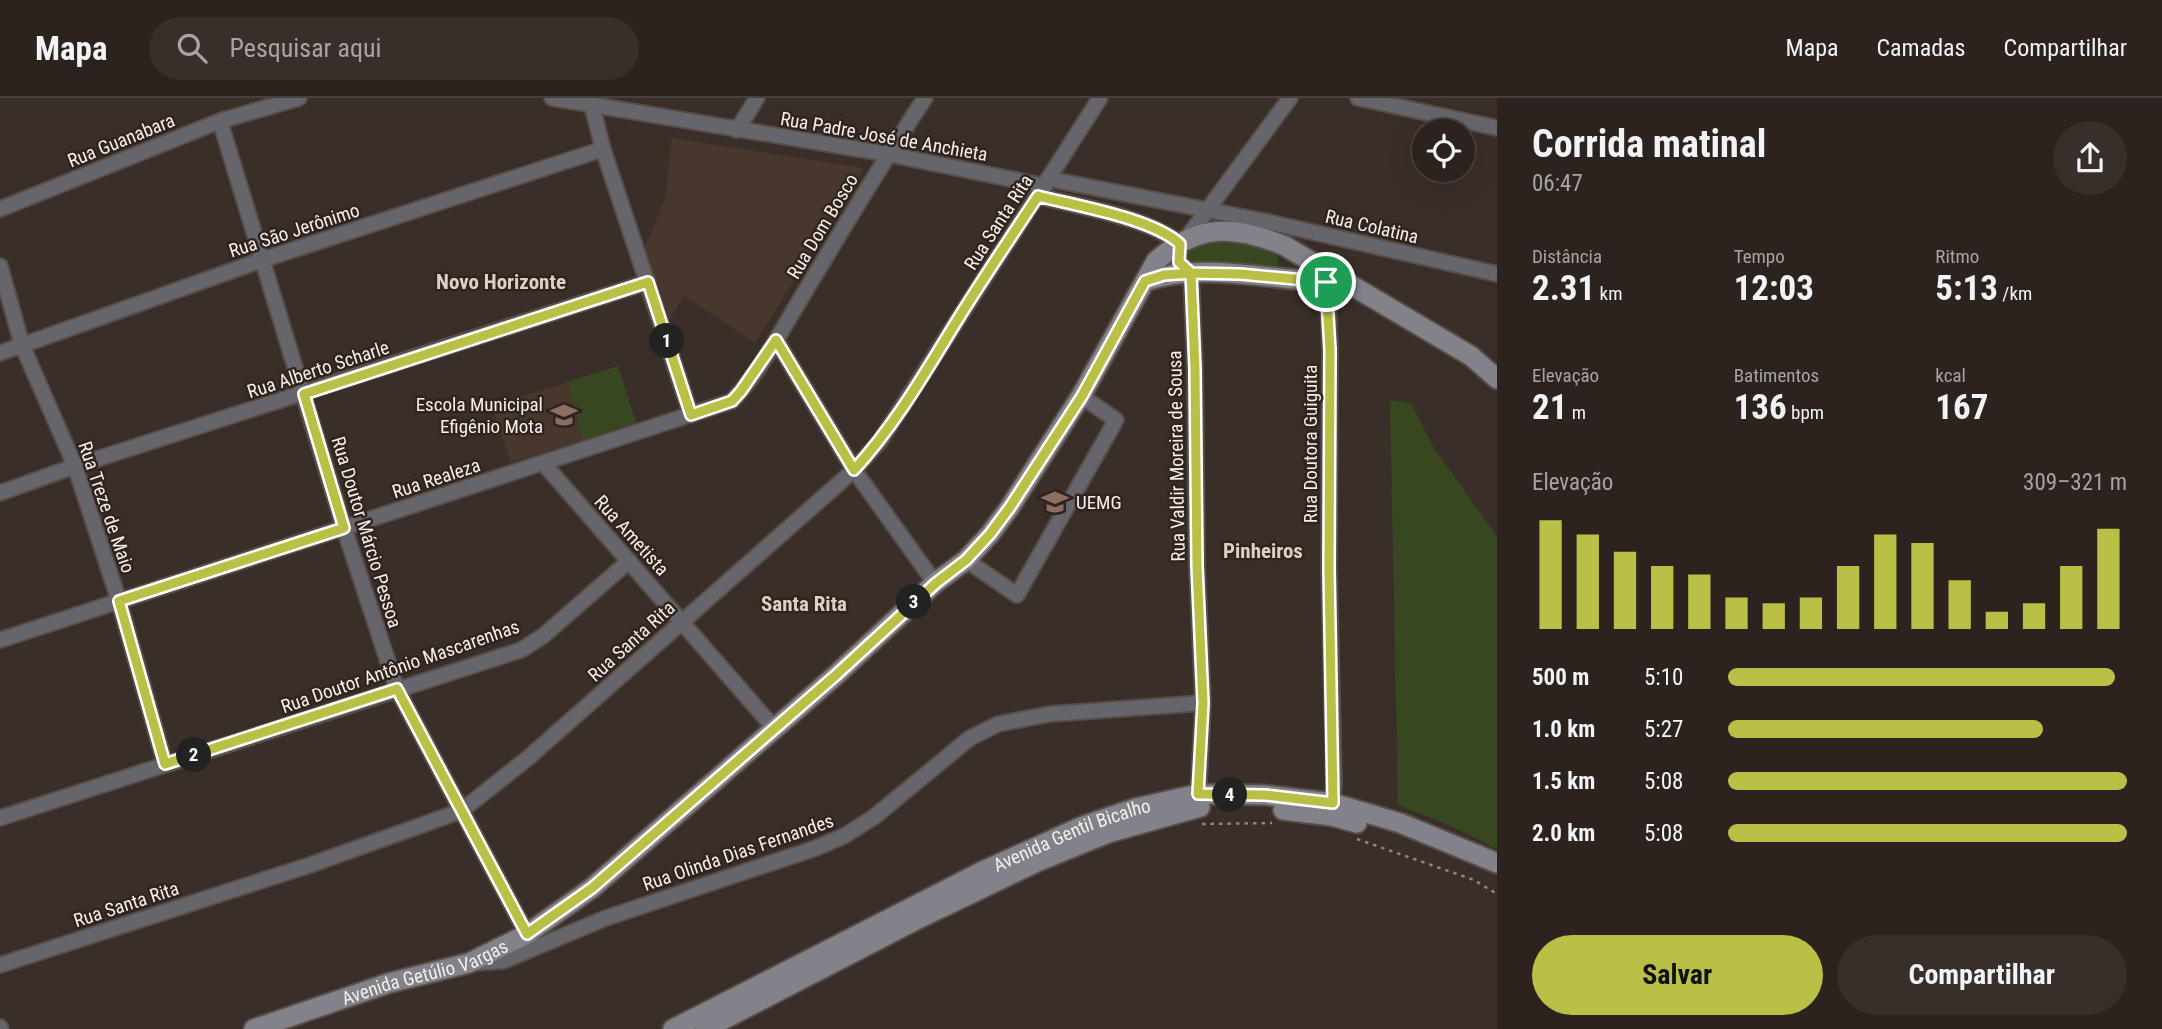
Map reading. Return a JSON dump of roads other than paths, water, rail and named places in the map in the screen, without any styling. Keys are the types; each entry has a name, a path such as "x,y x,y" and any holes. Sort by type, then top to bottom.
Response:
{"street":[{"name":"Rua Guanabara","path":"0,209 220,121 299,98"},
{"name":"Rua Padre José de Anchieta","path":"551,98 590,101 737,130 888,154 1044,187 1264,221"},
{"path":"737,130 757,98"},
{"name":"Rua Dom Bosco","path":"776,340 888,154 925,98"},
{"name":"Rua Santa Rita","path":"0,965 310,865 461,811 528,758 854,470 880,441 1100,98"},
{"path":"1183,242 1290,98"},
{"path":"1358,98 1497,128"},
{"path":"590,101 603,149 691,415"},
{"name":"Rua Doutor Márcio Pessoa","path":"220,121 344,528 397,689 461,811 522,942"},
{"name":"Rua São Jerônimo","path":"0,353 262,260 603,149"},
{"name":"Rua Padre José de Anchieta","path":"1044,187 1152,227 1183,242"},
{"path":"1264,221 1281,244 1285,264 1279,277"},
{"name":"Rua Colatina","path":"1264,221 1497,274"},
{"path":"1183,242 1213,231 1234,232 1281,244 1333,278 1471,356 1497,379"},
{"name":"Rua Valdir Moreira de Sousa","path":"1183,242 1179,262 1191,273 1195,369 1197,566 1203,703 1199,808"},
{"name":"Avenida Getúlio Vargas","path":"254,1029 389,984 469,962 522,942 592,888 836,675 936,583 966,560 990,534 1082,396 1156,261 1183,242"},
{"name":"Rua Treze de Maio","path":"0,266 22,345 75,466 119,601 165,764"},
{"path":"1145,281 1164,275 1191,273 1333,278"},
{"name":"Rua Doutora Guiguita","path":"1333,278 1329,570 1333,809"},
{"name":"Rua Alberto Scharle","path":"0,493 75,466 648,282"},
{"path":"776,340 854,470 936,583"},
{"name":"Rua Realeza","path":"0,640 732,401 776,340"},
{"path":"966,560 1017,595 1116,420 1082,396"},
{"name":"Rua Ametista","path":"544,464 774,727"},
{"name":"Rua Doutor Antônio Mascarenhas","path":"0,818 521,650 543,636 629,561"},
{"name":"Rua Olinda Dias Fernandes","path":"522,942 606,918 816,848 844,836 874,817 970,738 998,724 1050,714 1203,703"},
{"name":"Avenida Gentil Bicalho","path":"705,1029 914,921 1039,861 1108,833 1199,808 1265,795 1400,823 1497,863"},
{"name":"Avenida Gentil Bicalho","path":"673,1029 983,871 1083,826 1136,808 1199,808"},
{"name":"Avenida Gentil Bicalho","path":"1333,809 1497,876"}],"place":[{"name":"Escola Municipal Efigênio Mota","path":"564,415"},
{"name":"UEMG","path":"1055,502"}],"district":[{"name":"Novo Horizonte","path":"501,282"},
{"name":"Pinheiros","path":"1263,551"},
{"name":"Santa Rita","path":"804,604"}]}
